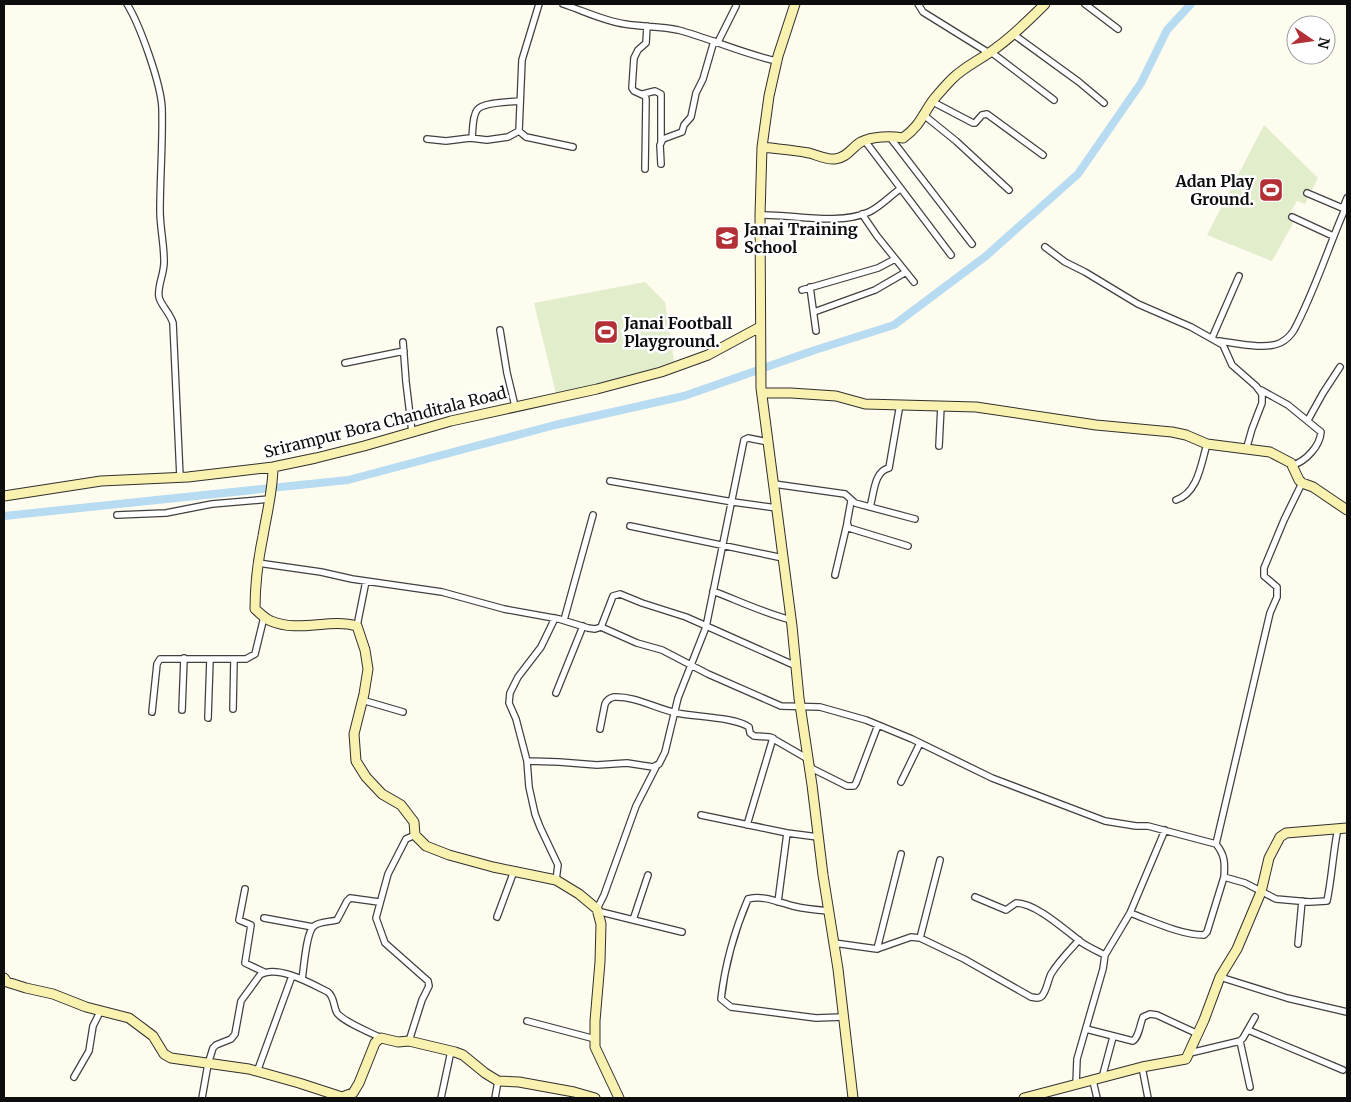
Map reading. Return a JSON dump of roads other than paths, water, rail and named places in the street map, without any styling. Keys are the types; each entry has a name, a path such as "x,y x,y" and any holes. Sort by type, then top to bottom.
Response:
{"street":[{"path":"128,4 151,64 162,108 160,213 164,272 158,291 159,300 168,310 172,324 180,477"},
{"path":"519,131 522,60 538,4"},
{"path":"563,4 614,22 676,30 716,41 750,55 777,61"},
{"path":"795,4 777,61 769,96 762,147 760,215 762,389 800,706 834,943 853,1098"},
{"path":"918,4 923,12 990,52 1054,100"},
{"path":"762,147 809,153 832,160 848,154 865,141 889,136 903,138 925,116 933,102 954,78 1013,34 1045,4"},
{"path":"1084,4 1118,29"},
{"path":"661,142 666,137 682,132 684,124 691,117 696,93 703,80 716,41 736,6"},
{"path":"647,26 646,43 635,55 632,66 632,88 634,91 643,94 655,91 661,94 661,164"},
{"path":"1013,34 1079,82 1104,103"},
{"path":"643,94 646,99 645,169"},
{"path":"472,138 474,117 478,108 485,105 520,101"},
{"path":"933,102 973,123 982,115 987,114 1043,155"},
{"path":"925,116 956,141 1009,190"},
{"path":"428,139 446,141 472,138 500,139 519,131"},
{"path":"519,131 526,137 573,147"},
{"path":"889,136 972,244"},
{"path":"865,141 951,255"},
{"path":"760,215 776,214 811,218 857,216 870,211 900,189"},
{"path":"1307,192 1345,209"},
{"path":"1215,339 1262,346 1275,345 1288,338 1304,307 1345,209 1347,198"},
{"path":"862,214 914,282"},
{"path":"1292,217 1333,236"},
{"path":"1045,247 1064,262 1085,272 1138,304 1215,339 1223,345 1232,365 1261,390 1288,405 1320,430 1321,437 1306,458 1293,465"},
{"path":"802,290 878,268 896,259"},
{"path":"814,312 886,285 906,272"},
{"path":"1215,339 1239,276"},
{"path":"810,287 816,331"},
{"name":"Srirampur Bora Chanditala Road","path":"4,496 100,481 273,471 412,432 515,406 597,389 661,372 708,355 760,327"},
{"path":"500,330 515,406"},
{"path":"403,342 412,432"},
{"path":"345,363 404,351"},
{"path":"1308,420 1340,367"},
{"path":"762,389 836,396 865,404 976,407 1096,425 1172,432 1186,435 1207,444 1270,452 1293,465 1296,476 1302,483 1312,487 1347,510"},
{"path":"1246,450 1262,403 1261,390"},
{"path":"870,507 879,473 889,468 900,404"},
{"path":"939,446 941,406"},
{"path":"619,1098 596,1047 595,1039 601,924 597,910 636,806 665,752 678,698 706,627 744,440 748,438 768,442"},
{"path":"1176,500 1184,498 1191,491 1207,444"},
{"path":"273,471 271,495 258,563 255,609 269,621 289,626 347,623 357,626"},
{"path":"610,481 777,508"},
{"path":"1216,844 1270,612 1277,597 1277,587 1264,576 1264,568 1302,483"},
{"path":"774,484 845,494 851,501 915,519"},
{"path":"117,515 166,512 271,495"},
{"path":"835,575 851,501"},
{"path":"564,620 593,515"},
{"path":"847,524 850,528 857,531 908,546"},
{"path":"630,526 783,558"},
{"path":"258,563 442,592 504,609 555,618 595,629 601,627 637,644 662,650 781,706 820,707 866,720 992,778 1105,821 1165,830 1216,844 1223,852 1225,864 1224,877 1204,935 1169,927 1130,913"},
{"path":"366,581 357,626 365,650 368,669 354,734 356,761 366,778 382,794 401,805 414,822 415,834 426,846 448,855 556,880 579,894 597,910 682,932"},
{"path":"712,592 751,605 768,614 791,620"},
{"path":"601,627 613,596 620,594 642,604 686,617 796,666"},
{"path":"152,712 158,661 162,658 246,659 254,654 264,617"},
{"path":"555,618 541,647 529,660 518,677 510,693 509,703 516,719 527,761 529,787 535,814 558,865 556,880"},
{"path":"556,693 584,626"},
{"path":"182,710 184,658"},
{"path":"208,718 210,658"},
{"path":"233,709 234,659"},
{"path":"600,729 605,704 610,698 642,702 675,713 734,721 748,727 750,733 754,736 773,738 847,786 854,786 878,725"},
{"path":"362,700 403,712"},
{"path":"747,824 773,738"},
{"path":"901,782 920,744"},
{"path":"527,761 597,764 627,763 653,767 657,765"},
{"path":"701,815 787,833 818,837"},
{"path":"1024,1098 1142,1067 1186,1059 1198,1034 1220,976 1237,949 1261,892 1269,858 1280,837 1286,833 1343,828 1333,852 1331,885 1327,901 1276,898 1261,892 1245,883 1224,877"},
{"path":"1076,1085 1077,1059 1103,969 1105,955 1130,913 1165,830"},
{"path":"778,902 787,833"},
{"path":"409,1041 422,1000 429,986 428,981 385,942 376,918 388,874 406,839 415,834"},
{"path":"877,949 901,854"},
{"path":"920,938 940,860"},
{"path":"497,917 514,871"},
{"path":"633,920 648,875"},
{"path":"245,889 239,920 251,925 245,963 264,972 278,972 302,979 332,995 336,1010 344,1019 382,1038 398,1042 409,1041 463,1055 498,1081 519,1082 574,1092 595,1098"},
{"path":"828,911 795,907 757,897 748,900 740,918 724,969 721,999 731,1007 816,1018 843,1017"},
{"path":"975,897 1006,910 1016,903 1031,907 1060,925 1079,940 1105,955"},
{"path":"264,918 313,927 318,924 338,920 350,898 379,902"},
{"path":"1298,944 1302,901"},
{"path":"302,979 308,942 313,927"},
{"path":"834,943 877,949 911,937 920,938 1031,997 1038,998 1045,991 1056,966 1079,940"},
{"path":"202,1098 213,1048 231,1039 235,1034 241,1001 264,972"},
{"path":"257,1072 292,976"},
{"path":"1220,976 1287,998 1347,1012"},
{"path":"4,978 7,982 53,994 86,1007 129,1018 153,1036 164,1054 172,1058 228,1065 299,1083 332,1095 347,1096 353,1093 375,1043 382,1038"},
{"path":"74,1077 89,1051 93,1026 101,1010"},
{"path":"1086,1029 1112,1037 1135,1041 1143,1017 1150,1014 1157,1015 1198,1034"},
{"path":"1190,1053 1240,1041 1255,1017"},
{"path":"527,1021 595,1039"},
{"path":"1248,1030 1344,1070"},
{"path":"1097,1098 1097,1080 1112,1037"},
{"path":"1240,1041 1250,1087"},
{"path":"441,1098 451,1051"},
{"path":"1142,1067 1148,1098"},
{"path":"495,1098 498,1081"}],"waterway":[{"path":"4,516 348,480 555,425 684,396 815,350 894,325 986,256 1078,174 1141,83 1167,30 1191,4"}],"place":[{"name":"Adan Play Ground.","path":"1271,190"},
{"name":"Janai Training School","path":"727,238"},
{"name":"Janai Football Playground.","path":"606,332"}]}
